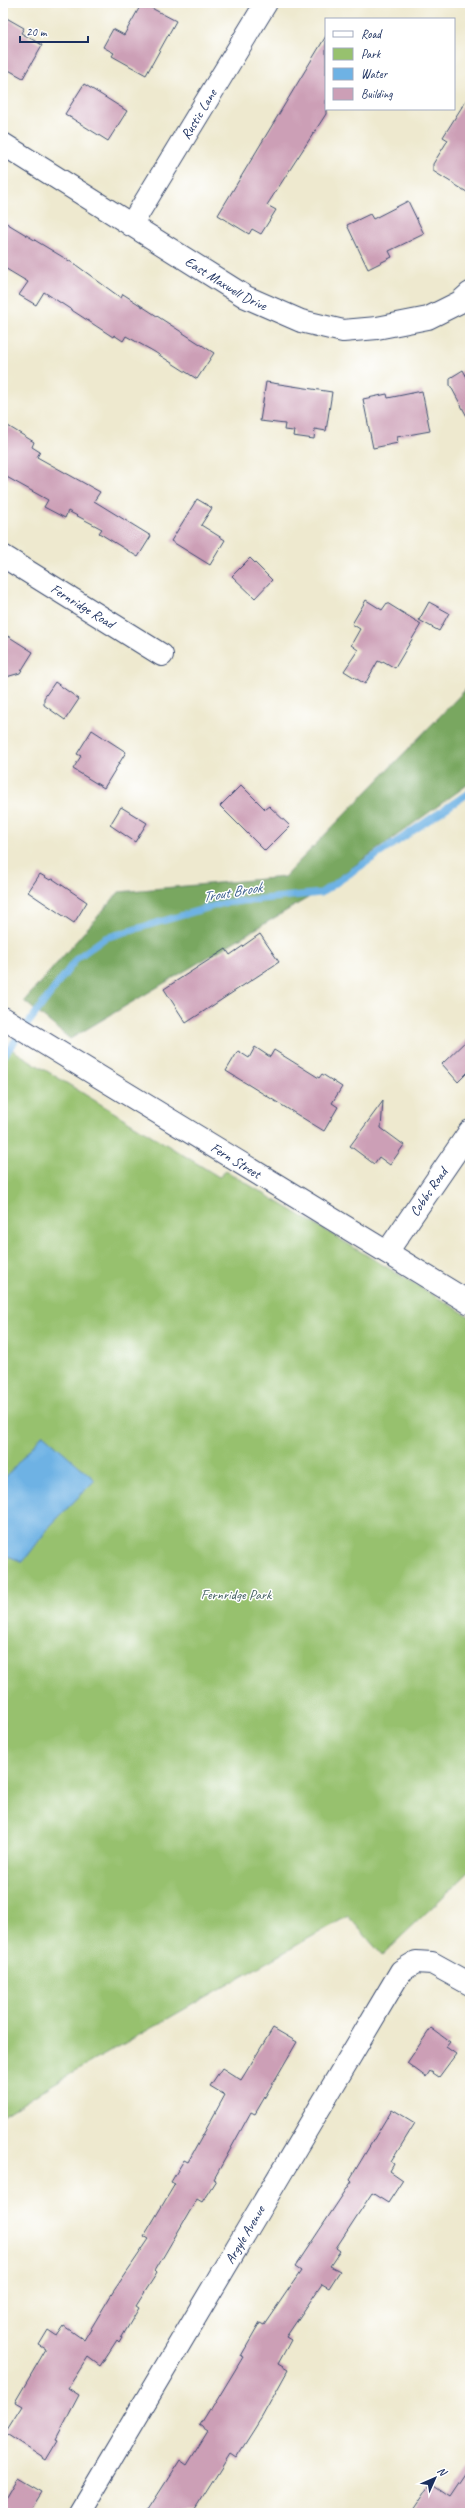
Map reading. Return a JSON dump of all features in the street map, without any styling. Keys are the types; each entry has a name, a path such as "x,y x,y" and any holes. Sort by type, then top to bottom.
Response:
{"street":[{"name":"Rustic Lane","path":"131,225 266,3"},
{"name":"East Maxwell Drive","path":"3,144 246,297 301,321 343,331 377,328 428,318 460,302 470,293"},
{"name":"Fernridge Road","path":"3,556 162,655"},
{"name":"Fern Street","path":"3,1018 470,1303"},
{"name":"Cobbs Road","path":"387,1252 470,1132"},
{"name":"Argyle Avenue","path":"79,2513 401,1971 416,1962 432,1963 470,1984"}],"green space":[{"path":"470,685 470,783 318,892 70,1039 24,1001 119,892 284,877"},
{"name":"Fernridge Park","path":"3,1044 219,1177 226,1171 470,1317 470,1871 382,1955 348,1916 55,2083 3,2116"}],"water":[{"path":"43,1434 95,1480 50,1526 23,1562 3,1554 3,1480"}],"building":[{"path":"142,3 176,21 146,75 112,56 114,53 103,47 113,29 124,35"},
{"path":"3,16 24,28 21,33 42,45 23,78 3,67"},
{"path":"325,38 326,114 267,205 276,210 261,234 252,229 249,234 218,215"},
{"path":"84,84 127,111 108,141 65,114"},
{"path":"470,94 470,194 433,171 433,164 448,140 443,137"},
{"path":"408,201 424,234 389,251 392,257 368,269 347,225 370,214 373,219"},
{"path":"3,221 76,265 121,298 123,294 214,353 197,379 126,336 123,341 114,335 113,337 44,292 36,305 19,295 28,282 3,267"},
{"path":"463,370 470,383 470,422 450,385 450,378"},
{"path":"266,382 332,392 326,431 315,429 314,439 293,436 294,431 284,430 285,424 260,421"},
{"path":"422,391 430,431 397,437 398,443 373,448 363,399 387,394 388,398"},
{"path":"3,423 34,442 32,447 40,452 37,457 100,492 94,501 151,536 138,557 99,533 102,529 68,511 65,518 44,507 48,500 3,475"},
{"path":"197,499 212,508 201,525 225,540 210,565 171,541"},
{"path":"250,558 272,580 255,598 232,576"},
{"path":"366,600 382,610 387,603 421,624 395,668 383,661 382,663 378,661 365,684 344,671 358,650 351,645 360,629 352,624"},
{"path":"429,602 449,613 439,631 419,620"},
{"path":"3,633 33,652 20,673 3,678"},
{"path":"55,682 79,699 65,720 44,705 44,698"},
{"path":"92,730 126,752 104,788 73,769 81,756 77,754"},
{"path":"241,785 265,809 269,806 290,826 265,851 220,806"},
{"path":"121,807 147,823 135,842 110,825"},
{"path":"40,874 50,880 53,879 87,902 74,923 28,892"},
{"path":"260,934 279,962 186,1023 164,989 226,949 230,955"},
{"path":"470,1037 470,1070 458,1082 442,1064"},
{"path":"255,1047 270,1057 274,1050 319,1078 322,1074 342,1087 332,1103 338,1107 324,1131 226,1071 238,1051 249,1058"},
{"path":"383,1101 381,1128 404,1145 390,1165 379,1157 374,1164 350,1146"},
{"path":"273,2028 297,2042 255,2114 251,2112 214,2179 216,2180 202,2202 197,2199 155,2271 157,2273 136,2306 139,2308 119,2342 117,2340 100,2366 88,2357 68,2388 79,2395 56,2439 58,2440 46,2460 5,2433 22,2406 15,2402 46,2349 39,2345 48,2330 57,2336 64,2326 84,2340 113,2292 149,2239 144,2236 175,2184 171,2182 184,2160 188,2162 225,2095 210,2086 222,2068 241,2080"},
{"path":"431,2028 450,2042 446,2047 456,2054 439,2077 430,2071 426,2077 407,2063"},
{"path":"392,2109 415,2123 391,2162 394,2164 390,2171 403,2180 388,2203 372,2193 336,2248 340,2251 330,2266 340,2271 329,2288 322,2284 286,2337 291,2340 278,2364 288,2370 262,2417 236,2458 230,2454 193,2513 146,2513 180,2460 187,2465 208,2431 199,2425 209,2409 211,2410 243,2357 241,2356 260,2323 264,2325 301,2271 295,2267 352,2181 350,2179"},
{"path":"470,2466 470,2513 411,2513 431,2483 450,2496"},
{"path":"17,2478 41,2492 28,2513 3,2513 3,2502"}],"waterway":[{"name":"Trout Brook","path":"3,1057 77,958 105,938 224,903 321,893 470,792"}]}
